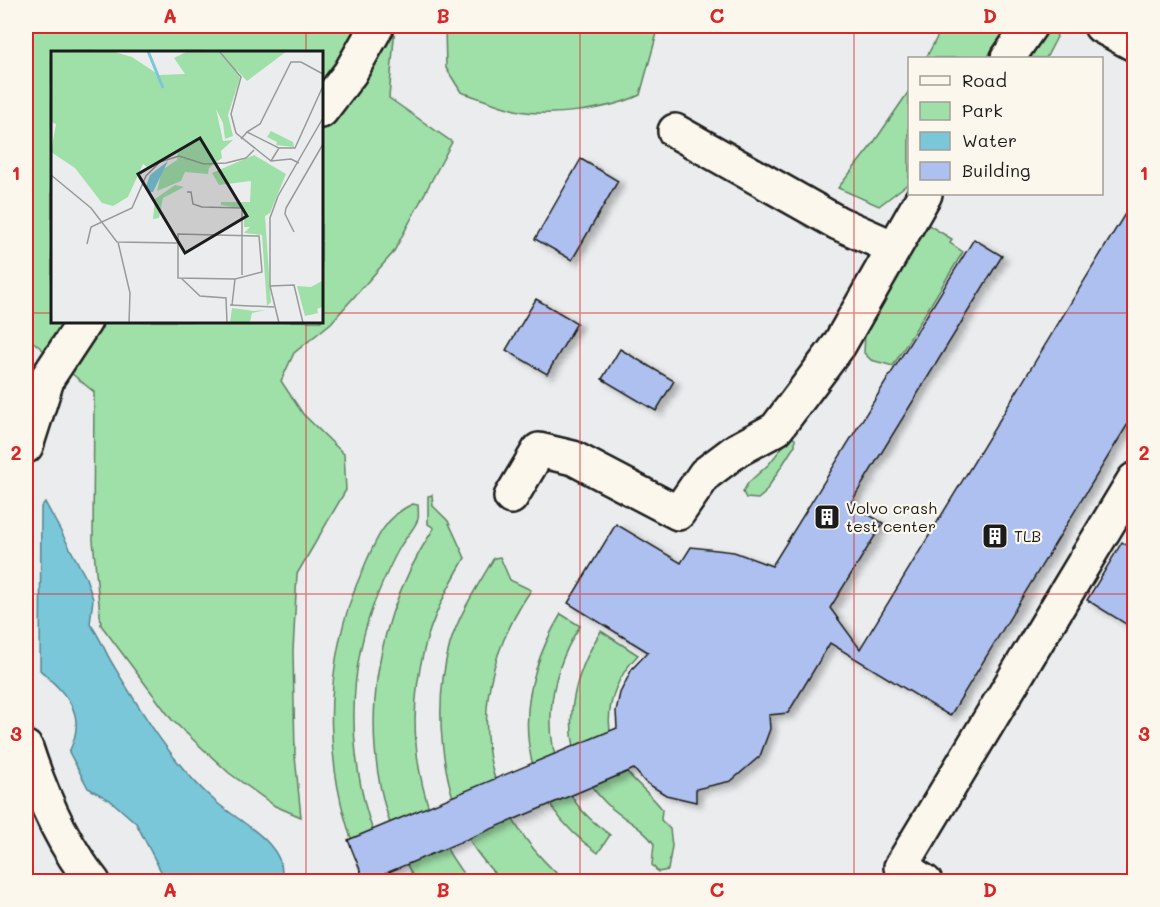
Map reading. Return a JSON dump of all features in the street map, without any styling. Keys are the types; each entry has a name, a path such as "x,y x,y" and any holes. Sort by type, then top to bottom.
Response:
{"street":[{"path":"322,110 350,73 376,26"},
{"path":"1009,57 1030,26"},
{"path":"1101,26 1134,44"},
{"path":"675,131 837,223 892,247"},
{"path":"511,498 539,450 573,458 678,513 705,474 737,450 776,429 839,345 892,247 924,195"},
{"path":"26,446 48,377 84,322"},
{"path":"913,874 1134,480"},
{"path":"26,748 38,785 66,841 93,882"}],"green space":[{"path":"26,26 395,26 389,98 452,142 393,253 331,323 294,353 281,381 303,414 344,454 346,490 297,574 293,651 295,756 301,817 275,806 229,773 172,720 101,625 93,540 94,392 26,336"},
{"path":"445,26 659,26 640,95 612,105 561,113 544,113 515,110 461,92 446,68"},
{"path":"943,26 1008,26 988,57 927,57"},
{"path":"1043,27 1054,27 1057,37 1047,57 1020,57"},
{"path":"908,92 908,184 879,206 838,188 872,145"},
{"path":"920,220 952,239 950,243 963,252 893,366 871,360 864,353 866,309"},
{"path":"791,436 795,439 795,445 764,494 758,499 746,498 743,492 748,483 769,464"},
{"path":"432,495 433,506 448,521 465,558 442,600 425,646 419,676 416,738 419,769 426,799 451,856 469,881 416,882 396,838 382,794 375,748 375,702 381,657 393,612 411,569 434,528 428,524 428,496"},
{"path":"413,504 418,505 418,519 396,554 379,591 366,627 358,663 354,700 359,775 367,812 394,881 368,881 353,843 334,765 333,685 339,645 349,605 368,557 382,530 395,515"},
{"path":"500,557 510,580 531,590 509,628 495,667 487,705 488,743 495,780 511,816 534,849 565,881 501,881 473,846 453,799 447,773 441,721 445,669 450,644 458,622 475,589 494,558"},
{"path":"561,614 580,626 560,668 554,690 551,712 555,757 574,800 586,815 610,835 598,853 570,829 549,802 535,773 528,742 528,711 534,678 545,646"},
{"path":"601,631 638,655 628,667 614,693 609,721 611,736 622,765 662,809 661,820 670,829 672,846 668,870 658,872 652,865 654,844 643,832 605,802 589,783 578,762 571,718 574,696 589,652"}],"water":[{"path":"45,502 86,578 93,599 90,624 134,700 171,754 200,787 270,845 278,856 282,868 281,881 166,881 136,823 110,800 88,788 69,752 76,727 72,706 59,688 40,670 41,507"}],"building":[{"path":"581,159 618,181 572,260 535,239"},
{"path":"1134,199 1134,414 950,716 830,643 788,713 769,715 770,729 760,756 731,781 696,789 696,802 666,795 645,782 634,769 365,882 348,840 617,728 616,711 620,693 632,669 648,652 568,603 616,524 681,563 691,547 734,552 772,566 974,239 1002,256 850,504 883,523 830,608 860,649"},
{"path":"536,299 577,323 547,374 506,350"},
{"path":"620,349 674,381 656,411 602,379"},
{"path":"1122,542 1134,550 1134,629 1087,600"}],"place":[{"name":"Volvo crash test center","path":"827,517"},
{"name":"TLB","path":"995,536"}]}
